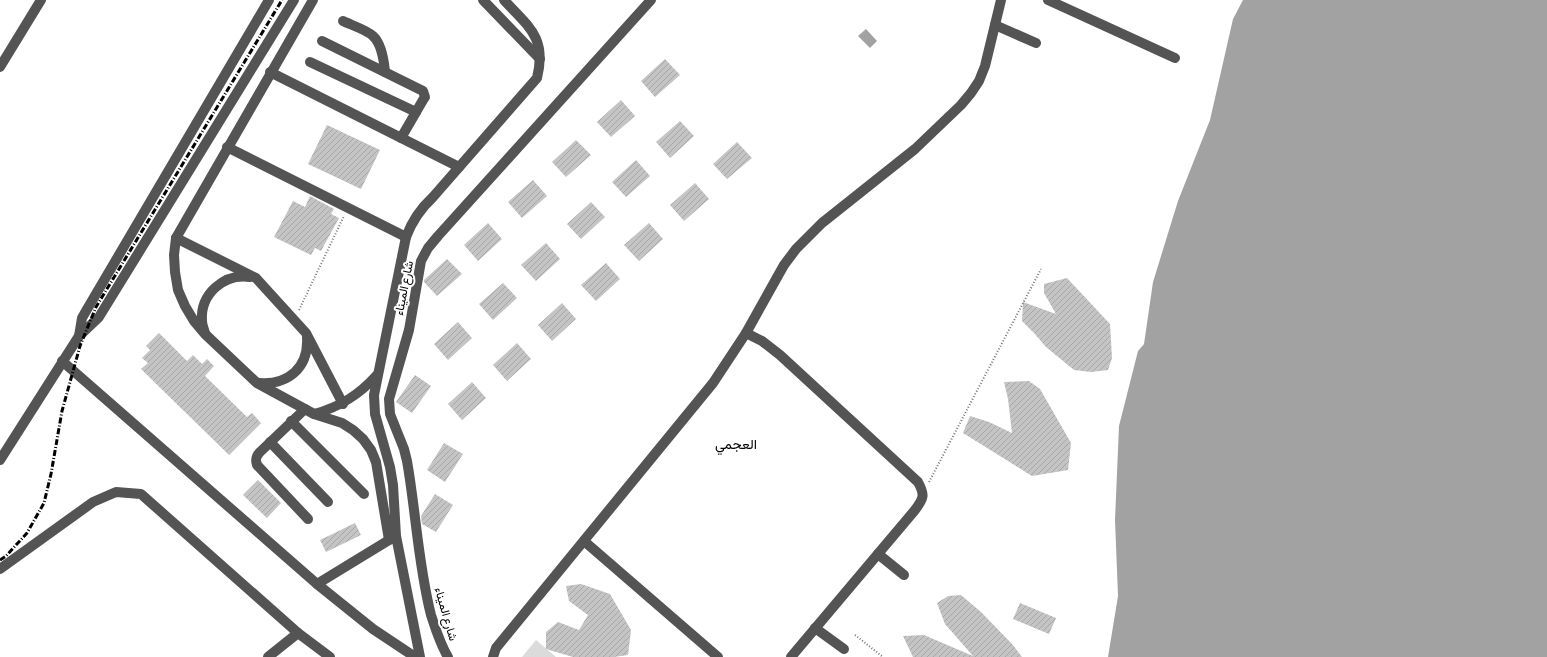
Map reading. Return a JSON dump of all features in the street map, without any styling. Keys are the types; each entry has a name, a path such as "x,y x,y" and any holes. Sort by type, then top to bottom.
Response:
{"street":[{"path":"0,67 41,0"},
{"path":"79,336 82,318 268,0"},
{"path":"0,460 79,336 99,317 294,0"},
{"path":"313,0 270,72 176,238 174,261 175,272 178,290 194,321 205,334 257,382 314,414 342,423 363,439 371,450 376,462 420,657"},
{"path":"483,0 540,59"},
{"path":"392,538 393,485 390,467 375,414 374,395 406,237 416,215 537,78 540,59 538,44 533,30 504,0"},
{"name":"شارع الميناء","path":"448,657 441,647 429,605 418,550 407,461 404,448 390,414 389,406 390,391 409,330 421,261 428,248 438,236 651,0"},
{"path":"493,657 496,648 712,383 746,333 784,265 805,238 915,149 961,105 979,81 985,66 1001,0"},
{"path":"1048,0 1175,58"},
{"path":"343,21 373,36 380,47 384,59 385,72"},
{"path":"995,25 1036,43"},
{"path":"322,41 423,91 425,97 401,138"},
{"path":"310,62 416,112"},
{"path":"270,72 459,167"},
{"path":"227,147 406,237"},
{"path":"176,238 256,278 306,333 343,404"},
{"path":"205,334 202,321 203,308 208,295 212,290 217,285 229,278 242,276 256,278"},
{"path":"257,382 271,384 284,380 296,372 304,361 308,347 306,333"},
{"path":"746,333 780,355 918,482 923,492 922,501 791,657"},
{"path":"62,361 317,584 373,629 415,657"},
{"path":"314,414 343,404 361,391 377,375"},
{"path":"305,409 256,456 255,460 256,465 308,519"},
{"path":"292,422 364,494"},
{"path":"270,442 328,502"},
{"path":"0,569 92,502 116,492 142,494 298,633 330,657"},
{"path":"317,584 392,538"},
{"path":"584,541 718,657"},
{"path":"878,554 904,575"},
{"path":"816,628 844,649"},
{"path":"268,657 298,633"}],"path":[{"path":"295,320 348,208"},
{"path":"923,492 1041,269"},
{"path":"855,635 883,657"}],"shaded area":[{"path":"1243,0 1547,0 1547,657 1108,657 1118,596 1115,520 1119,426 1138,351 1144,344 1153,282 1178,201 1210,120 1233,19"},
{"path":"866,29 877,41 870,48 858,36"},
{"path":"536,640 556,657 522,657"}],"building":[{"path":"665,59 680,75 655,97 641,81"},
{"path":"621,100 635,116 611,137 597,122"},
{"path":"680,121 694,136 670,158 656,142"},
{"path":"327,125 380,150 361,189 308,164"},
{"path":"576,140 591,155 566,177 552,162"},
{"path":"737,142 752,158 727,179 713,164"},
{"path":"636,160 650,176 626,197 612,182"},
{"path":"533,180 547,196 522,218 508,202"},
{"path":"695,183 709,199 684,221 670,205"},
{"path":"310,196 334,209 331,214 339,218 321,251 315,248 311,255 274,237 293,201 305,207"},
{"path":"591,202 605,217 581,239 567,224"},
{"path":"488,223 502,239 478,261 464,245"},
{"path":"649,223 663,239 639,261 624,245"},
{"path":"546,243 560,259 536,281 521,265"},
{"path":"447,259 462,274 437,296 424,282 424,280"},
{"path":"606,263 620,279 596,301 581,285"},
{"path":"1067,278 1110,324 1112,358 1108,370 1091,372 1074,370 1046,347 1022,321 1023,302 1056,314 1044,293 1044,284"},
{"path":"503,283 517,298 493,320 479,304"},
{"path":"562,303 576,319 552,341 538,325"},
{"path":"458,322 472,338 448,360 434,344"},
{"path":"159,333 187,361 193,355 202,364 207,359 214,366 205,376 247,417 252,413 261,423 229,455 141,369 148,363 142,358 150,350 146,346"},
{"path":"517,343 531,359 507,381 493,365"},
{"path":"415,375 431,386 412,413 396,402"},
{"path":"1029,381 1040,389 1071,443 1068,470 1032,476 963,433 970,416 989,422 1012,433 1008,399 1004,382"},
{"path":"472,382 486,398 462,420 448,404"},
{"path":"444,443 463,454 445,482 427,470"},
{"path":"258,480 281,503 267,518 243,495"},
{"path":"435,494 453,505 436,532 422,524 421,516"},
{"path":"355,523 361,535 326,552 320,540"},
{"path":"581,584 610,594 631,630 628,655 614,657 573,657 546,649 546,632 558,622 579,630 588,615 569,601 566,586"},
{"path":"961,595 981,612 1013,645 1022,657 913,657 903,636 924,635 973,656 945,624 937,603 948,596"},
{"path":"1020,603 1056,618 1049,634 1013,619"}],"railway":[{"path":"0,560 6,556 27,533 44,503 51,474 62,411 80,346 96,307 282,0"}],"district":[{"name":"العجمي","path":"736,444"}]}
